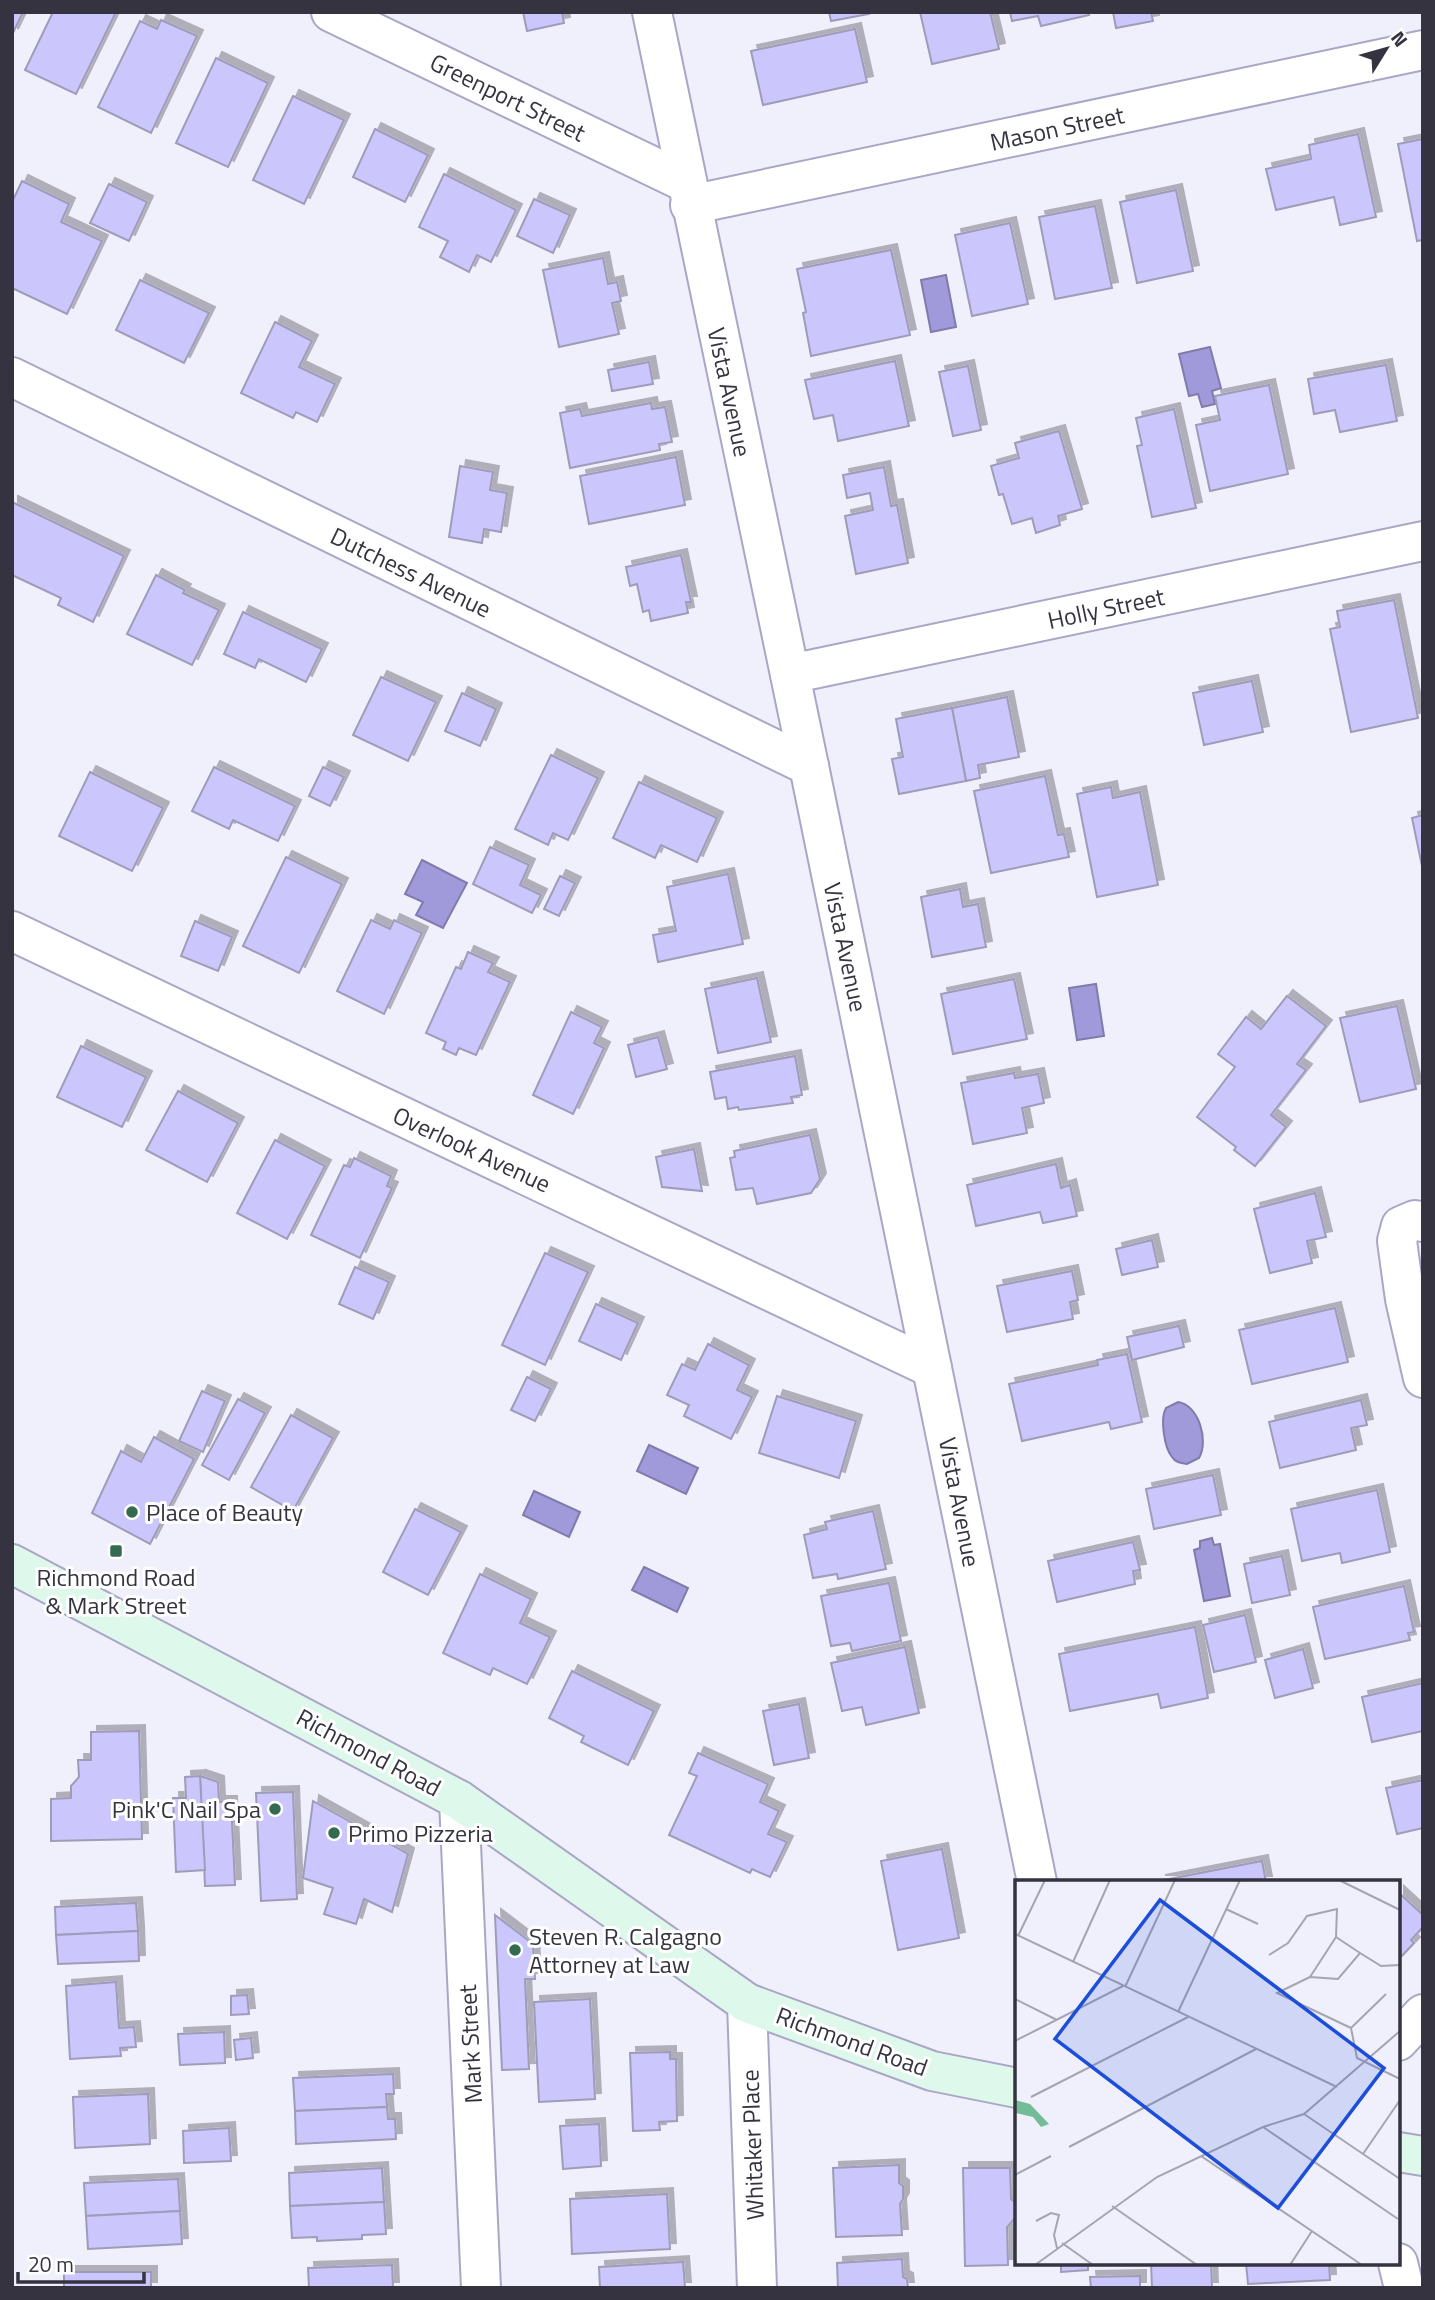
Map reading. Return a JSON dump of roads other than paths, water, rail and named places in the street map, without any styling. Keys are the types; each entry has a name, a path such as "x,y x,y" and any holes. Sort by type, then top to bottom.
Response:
{"main road":[{"name":"Richmond Road","path":"12,1564 459,1800 747,2003 932,2071 1015,2088"},
{"path":"1400,2152 1423,2156"}],"street":[{"name":"Greenport Street","path":"331,12 688,193"},
{"name":"Vista Avenue","path":"652,12 1037,1880"},
{"name":"Mason Street","path":"688,193 1423,50"},
{"name":"Dutchess Avenue","path":"12,377 809,766"},
{"name":"Holly Street","path":"790,674 1423,541"},
{"name":"Overlook Avenue","path":"12,931 932,1368"},
{"path":"1423,1222 1415,1220 1401,1226 1397,1241 1405,1299 1423,1378"},
{"name":"Mark Street","path":"459,1800 481,2288"},
{"name":"Whitaker Place","path":"747,2003 757,2288"},
{"path":"1400,2039 1423,2014"},
{"path":"1398,2265 1404,2288"}],"place":[{"name":"Place of Beauty","path":"132,1512"},
{"name":"Richmond Road & Mark Street","path":"116,1551"},
{"name":"Pink'C Nail Spa","path":"275,1809"},
{"name":"Primo Pizzeria","path":"334,1833"},
{"name":"Steven R. Calgagno Attorney at Law","path":"515,1950"}]}
